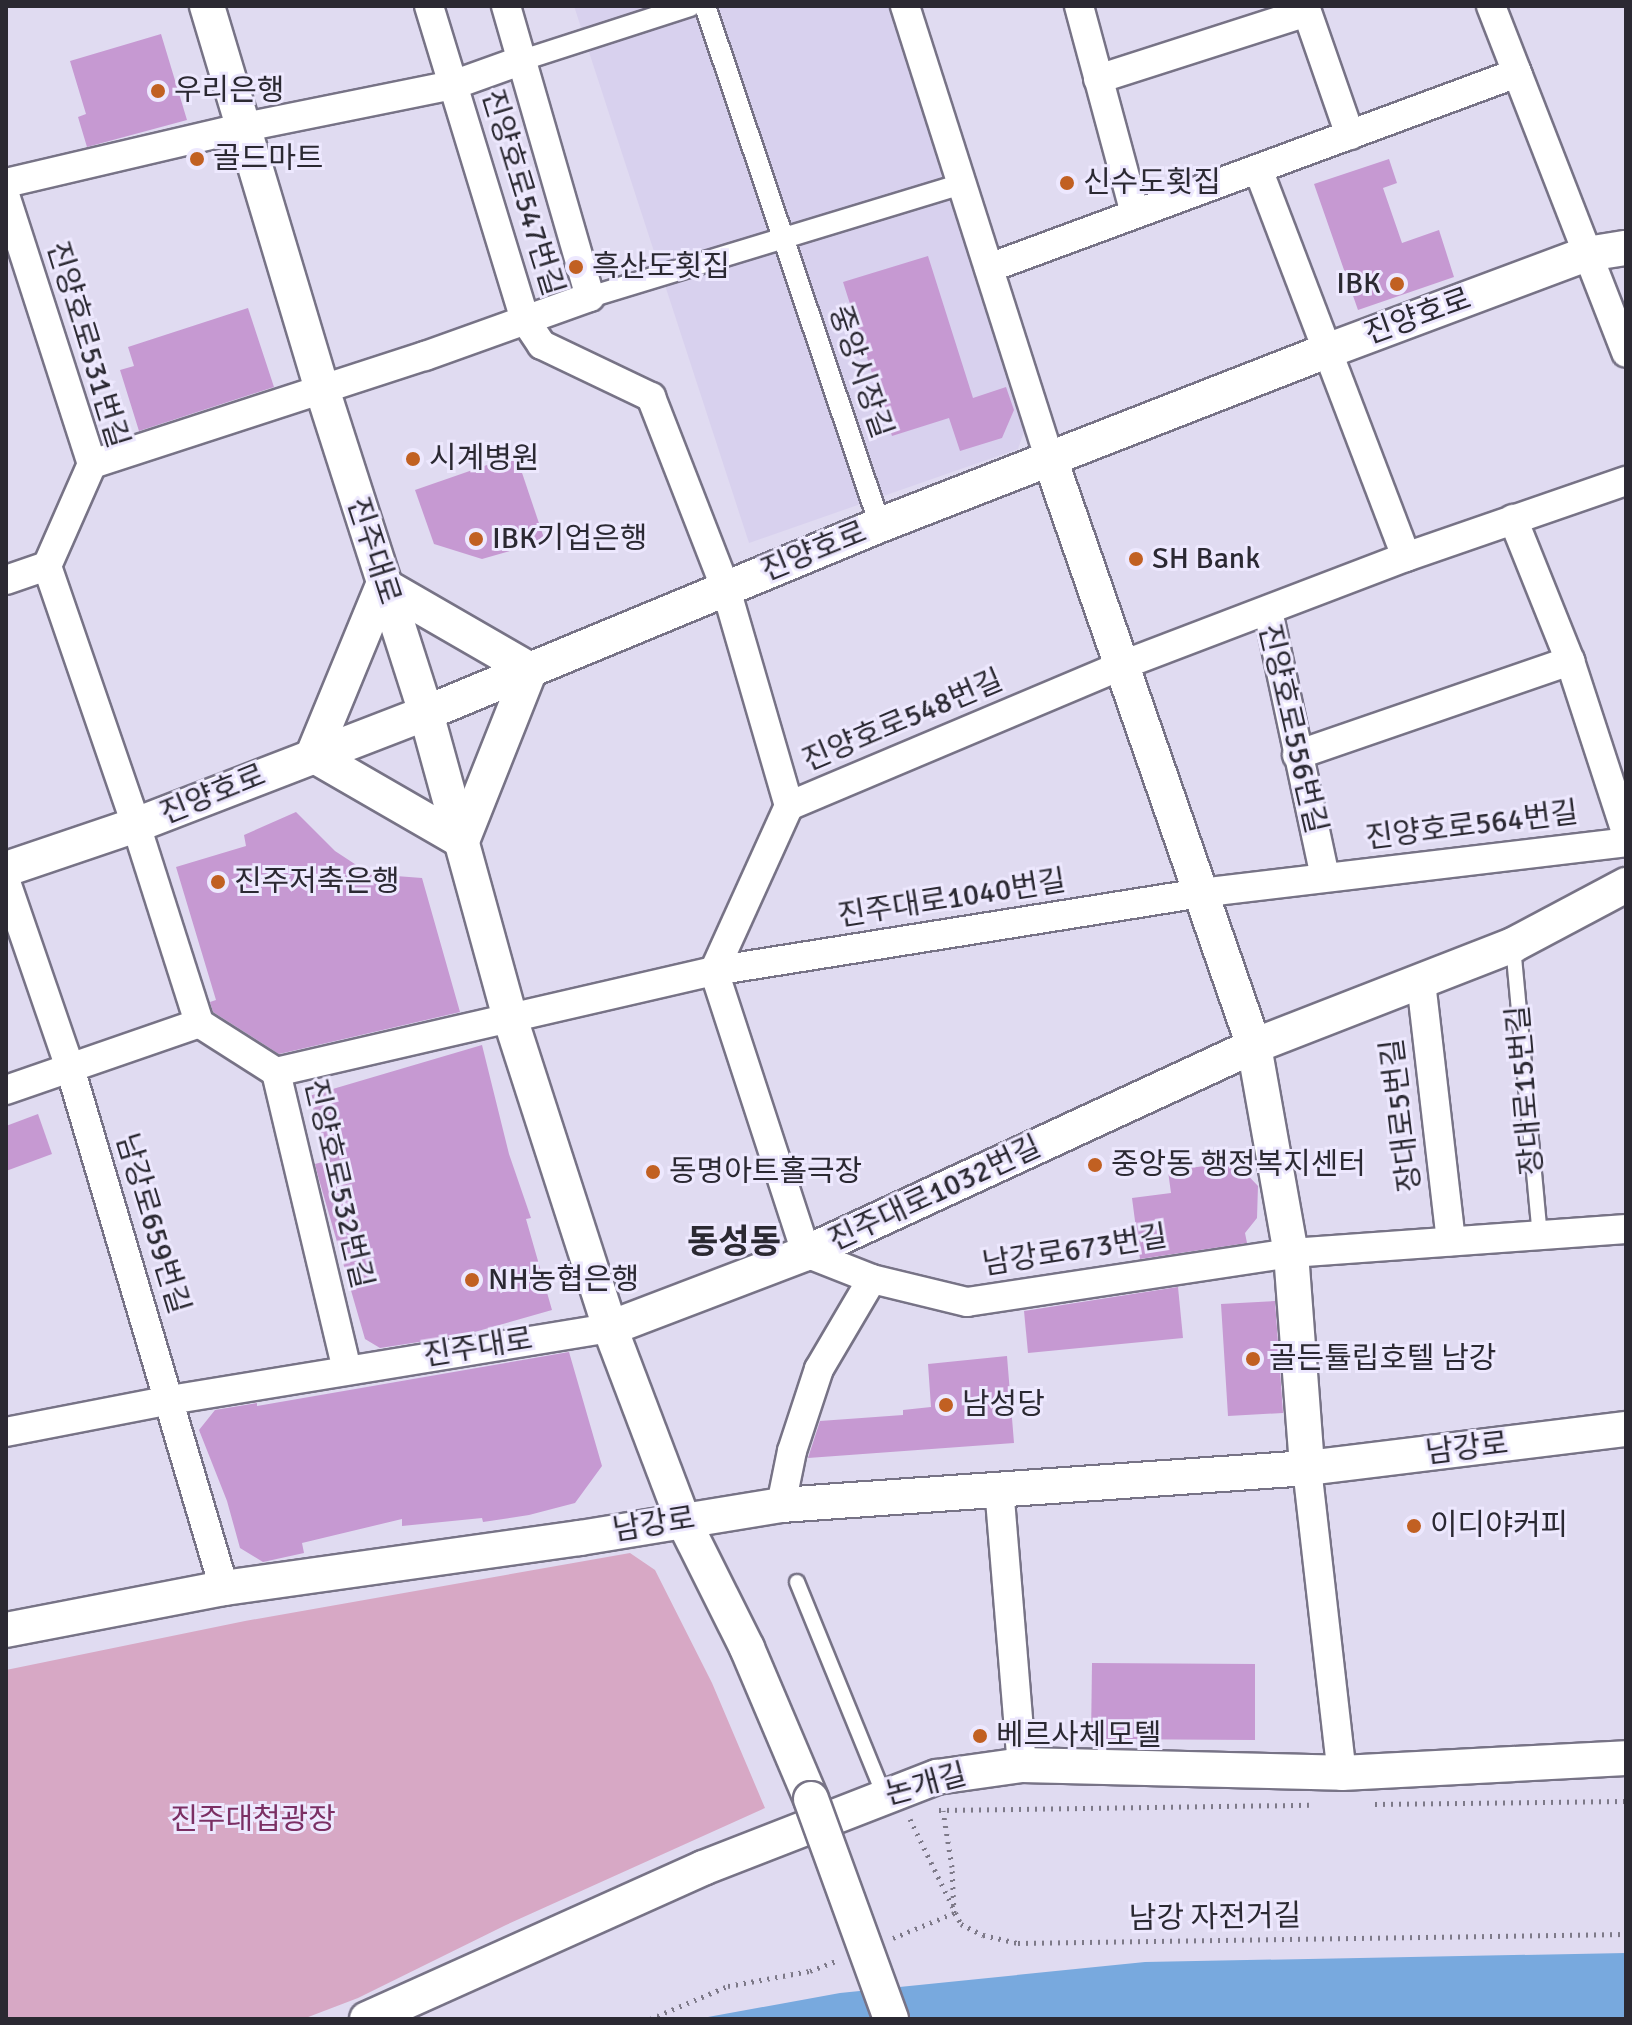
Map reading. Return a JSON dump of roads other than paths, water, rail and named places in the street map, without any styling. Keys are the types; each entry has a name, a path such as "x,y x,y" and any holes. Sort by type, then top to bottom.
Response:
{"street":[{"name":"진주대로","path":"207,6 322,389 426,713 510,1018 610,1328 683,1520 747,1648 811,1799 891,2019"},
{"name":"진양호로547번길","path":"429,6 525,320 542,345 651,397 726,589"},
{"name":"진양호로547번길","path":"322,389 590,297 506,6"},
{"path":"6,183 245,127 453,85 690,6"},
{"name":"중앙시장길","path":"705,6 880,525"},
{"path":"905,6 1050,459 1254,1046 1291,1253 1307,1468 1342,1773"},
{"path":"1079,6 1135,214"},
{"path":"1491,6 1626,353"},
{"path":"1098,79 1306,9 1350,135"},
{"path":"989,268 1517,73"},
{"path":"1258,169 1406,557"},
{"path":"590,297 961,184"},
{"name":"진양호로531번길","path":"6,198 92,464 47,566"},
{"name":"진양호로","path":"6,869 136,825 426,713 880,525 1327,351 1587,254 1626,248"},
{"path":"92,464 322,389"},
{"path":"1268,611 1406,557 1626,481"},
{"name":"진양호로564번길","path":"1513,519 1570,661 1626,832"},
{"path":"6,580 47,566 136,825 199,1023 6,1090"},
{"path":"383,585 530,670 462,841 313,755 383,585"},
{"name":"진양호로548번길","path":"726,589 789,806 1120,666"},
{"name":"진양호로556번길","path":"1120,666 1268,611 1325,877 1200,893"},
{"path":"1297,755 1570,661"},
{"path":"789,806 714,971 806,1253"},
{"name":"진양호로564번길","path":"1325,877 1626,842"},
{"name":"남강로659번길","path":"6,882 70,1068 224,1588"},
{"path":"1254,1046 1513,945 1626,885"},
{"name":"진주대로1040번길","path":"276,1072 714,971 1200,893"},
{"name":"장대로5번길","path":"1421,982 1451,1241"},
{"name":"진양호로532번길","path":"199,1023 276,1072 347,1369"},
{"name":"진주대로1032번길","path":"610,1328 806,1253 1254,1046"},
{"path":"1291,1253 1626,1229"},
{"name":"남강로673번길","path":"806,1253 872,1279 967,1302 1291,1253"},
{"path":"781,1505 792,1451 819,1369 872,1279"},
{"name":"진주대로","path":"347,1369 610,1328"},
{"path":"6,1432 347,1369"},
{"name":"남강로","path":"6,1630 224,1588 781,1505 999,1487 1307,1468 1626,1429"},
{"path":"999,1487 1022,1765"},
{"name":"논개길","path":"367,2019 417,2000 703,1868 895,1803 937,1777 1022,1765 1342,1773 1626,1758"}],"lane":[{"name":"장대로15번길","path":"1513,945 1540,1235"},
{"path":"797,1582 895,1803"}],"water":[{"path":"1626,1953 1626,2019 697,2019 840,1993 1145,1962"}],"place":[{"name":"우리은행","path":"158,91"},
{"name":"골드마트","path":"197,159"},
{"name":"신수도횟집","path":"1067,183"},
{"name":"흑산도횟집","path":"576,267"},
{"name":"IBK","path":"1397,284"},
{"name":"시계병원","path":"413,459"},
{"name":"IBK기업은행","path":"476,539"},
{"name":"SH Bank","path":"1136,559"},
{"name":"진주저축은행","path":"218,882"},
{"name":"중앙동 행정복지센터","path":"1095,1165"},
{"name":"동명아트홀극장","path":"653,1172"},
{"name":"NH농협은행","path":"472,1280"},
{"name":"골든튤립호텔 남강","path":"1253,1359"},
{"name":"남성당","path":"946,1405"},
{"name":"이디야커피","path":"1414,1526"},
{"name":"베르사체모텔","path":"980,1736"}],"district":[{"name":"동성동","path":"734,1243"}],"park label":[{"name":"진주대첩광장","path":"253,1820"}]}
